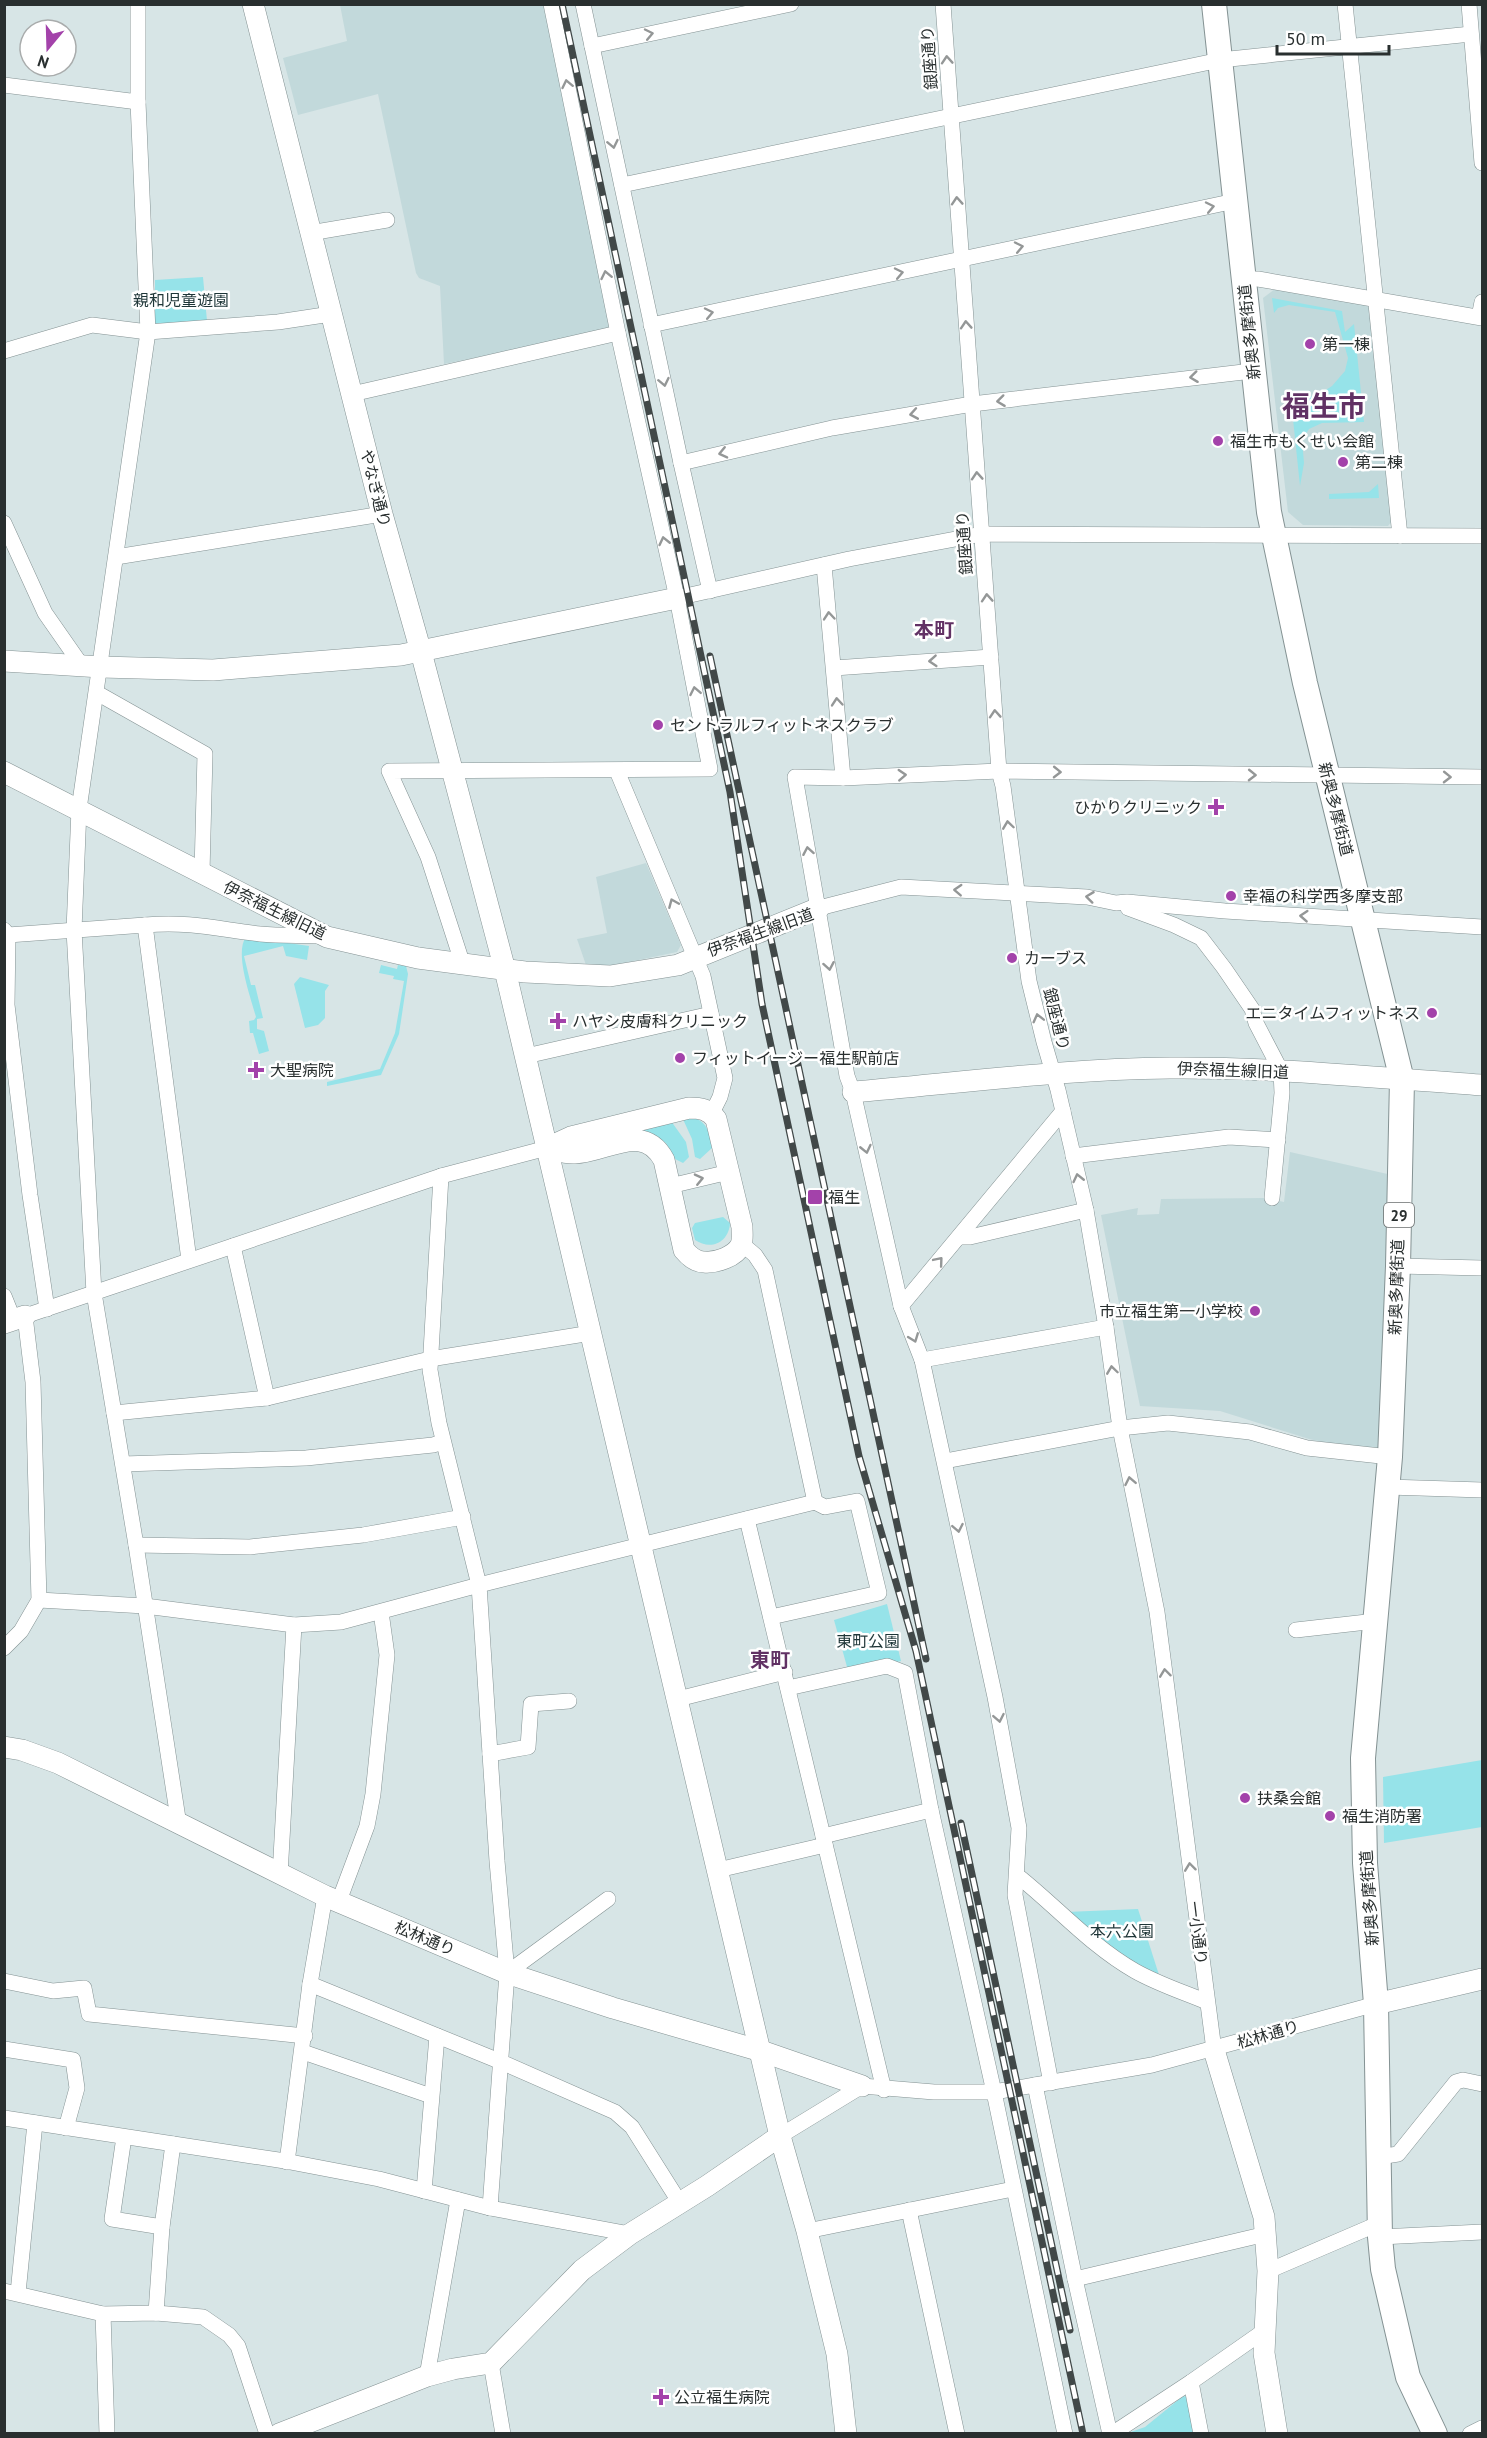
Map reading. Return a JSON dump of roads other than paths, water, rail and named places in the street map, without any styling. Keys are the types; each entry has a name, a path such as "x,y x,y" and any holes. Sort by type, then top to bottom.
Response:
{"main road":[{"name":"新奥多摩街道","path":"1215,4 1252,370 1273,535 1305,683 1402,1080 1398,1266 1390,1457 1363,1758 1365,1863 1377,2004 1380,2230 1383,2269 1408,2377 1436,2433"}],"street":[{"path":"138,4 138,102 147,333 116,557 91,666 97,693 79,809 74,930 94,1293 146,1606 179,1825"},
{"name":"やなぎ通り","path":"253,4 382,514 421,652 526,1056 780,2136 807,2231 837,2354 846,2433"},
{"path":"463,965 428,857 389,771 710,769 677,598 618,333 551,4"},
{"path":"584,4 651,325 710,591"},
{"path":"592,46 791,4"},
{"name":"銀座通り","path":"943,4 999,771 1003,786 1029,981 1086,1210"},
{"path":"1345,4 1400,536"},
{"path":"1469,4 1482,164"},
{"path":"622,185 1220,60 1471,34"},
{"path":"4,85 138,102"},
{"path":"651,325 1235,201"},
{"path":"310,233 369,216 387,220"},
{"path":"1243,279 1258,279 1481,318 1482,302"},
{"path":"4,351 92,325 147,333 278,322 331,314"},
{"path":"352,394 618,333"},
{"path":"681,463 832,428 972,404 1252,370"},
{"path":"116,557 382,514"},
{"path":"4,523 45,614 91,666"},
{"path":"4,661 213,670 421,652 710,591 824,564 982,534 1482,536"},
{"path":"824,564 843,778"},
{"path":"834,668 991,657"},
{"path":"97,693 205,754 202,873"},
{"path":"617,771 703,976 725,1078 722,1092 712,1113"},
{"path":"1272,1198 1282,1093 1281,1071 1256,1023 1252,1009 1201,939 1182,928 1116,903 1087,897 902,887 819,908 795,777 843,778 999,771 1482,777"},
{"name":"伊奈福生線旧道","path":"4,772 327,937 398,954 463,965 557,975 610,976 678,965 819,908 848,1076 853,1092 1053,1074 1170,1068 1281,1071 1482,1085"},
{"path":"1116,903 1482,927"},
{"path":"1182,928 1177,916 1184,908"},
{"path":"47,1309 30,1195 7,1005 6,934 172,922 260,934 327,937"},
{"path":"145,925 189,1260"},
{"path":"526,1056 711,1014"},
{"path":"853,1092 901,1306 922,1360 995,1697 1019,1828 1018,1876 1015,1895 1051,2082"},
{"path":"14,1320 441,1176 547,1148 571,1137 689,1108 701,1108 712,1113 720,1130 742,1227 742,1244 734,1254 724,1259 703,1262 692,1258 684,1250 664,1161 659,1151 651,1145 633,1140 575,1154 547,1148"},
{"path":"901,1306 1063,1112"},
{"path":"1073,1156 1229,1137 1278,1140"},
{"path":"670,1186 729,1172"},
{"path":"441,1176 430,1359 443,1442 479,1585 507,1973 490,2208"},
{"path":"959,1237 970,1237 1086,1210"},
{"name":"一小通り","path":"1086,1210 1120,1428 1157,1612 1214,2050 1264,2217 1268,2271 1264,2353 1277,2433"},
{"path":"742,1244 755,1255 765,1270 815,1502"},
{"path":"233,1246 267,1398"},
{"path":"1398,1266 1482,1268"},
{"path":"4,1296 14,1320 33,1382 39,1600 21,1631 4,1648"},
{"path":"922,1360 1106,1327"},
{"path":"114,1413 267,1398 430,1359 591,1333"},
{"path":"945,1461 1120,1428 1168,1423 1251,1432 1307,1448 1390,1457"},
{"path":"123,1464 306,1458 434,1445 443,1442"},
{"path":"1388,1487 1482,1490"},
{"path":"39,1600 146,1606 294,1625 341,1622 479,1585 619,1552 640,1544 815,1502 825,1507 857,1501 879,1593 771,1617"},
{"path":"136,1545 250,1547 363,1535 463,1517"},
{"path":"747,1519 884,2090"},
{"path":"287,2162 310,1984 332,1899 367,1826 373,1794 387,1655 381,1612"},
{"path":"1296,1630 1376,1621"},
{"path":"280,1875 294,1625"},
{"path":"788,1688 887,1666 905,1673 931,1810 994,2092 1065,2433"},
{"path":"678,1699 785,1672"},
{"path":"490,1754 528,1747 531,1704 569,1701"},
{"name":"松林通り","path":"4,1747 22,1750 58,1763 280,1875 507,1973 613,2008 761,2051 862,2086 884,2090 994,2092 1152,2065 1377,2004 1482,1979"},
{"path":"718,1869 931,1810"},
{"path":"1018,1876 1072,1925 1127,1966 1207,2002"},
{"path":"507,1973 608,1899"},
{"path":"4,1981 53,1991 84,1988 89,2014 305,2036"},
{"path":"310,1984 499,2061 615,2112 632,2127 680,2203"},
{"path":"424,2191 436,2036"},
{"path":"4,2049 73,2060 77,2088 66,2128"},
{"path":"303,2052 431,2096"},
{"path":"1379,2157 1398,2154 1456,2082 1463,2080 1482,2084"},
{"path":"1035,2085 1075,2279 1111,2433 1191,2382 1264,2331"},
{"path":"279,2433 427,2376 491,2363 582,2270 630,2234 780,2136 862,2086"},
{"path":"4,2118 287,2162 379,2179 490,2208 630,2234"},
{"path":"35,2123 11,2292 103,2314 156,2313 203,2317 229,2335 238,2346 267,2433"},
{"path":"124,2137 112,2219 162,2227"},
{"path":"156,2313 162,2227 173,2144"},
{"path":"807,2231 1013,2189"},
{"path":"427,2376 458,2200"},
{"path":"909,2210 957,2433"},
{"path":"1268,2271 1380,2230 1482,2232"},
{"path":"1075,2279 1266,2234"},
{"path":"103,2314 107,2433"},
{"path":"491,2363 503,2433"},
{"path":"1191,2382 1201,2433"},
{"path":"1470,2433 1482,2428"}],"railway":[{"path":"562,4 730,792 762,1004 859,1456 916,1651 1083,2434"},
{"path":"710,656 926,1659"},
{"path":"961,1823 1070,2330"}],"place":[{"name":"第一棟","path":"1310,344"},
{"name":"福生市もくせい会館","path":"1218,441"},
{"name":"第二棟","path":"1343,462"},
{"name":"セントラルフィットネスクラブ","path":"658,725"},
{"name":"ひかりクリニック","path":"1216,807"},
{"name":"幸福の科学西多摩支部","path":"1231,896"},
{"name":"カーブス","path":"1012,958"},
{"name":"エニタイムフィットネス","path":"1432,1013"},
{"name":"ハヤシ皮膚科クリニック","path":"558,1021"},
{"name":"フィットイージー福生駅前店","path":"680,1058"},
{"name":"大聖病院","path":"256,1070"},
{"name":"福生","path":"815,1197"},
{"name":"市立福生第一小学校","path":"1255,1311"},
{"name":"扶桑会館","path":"1245,1798"},
{"name":"福生消防署","path":"1330,1816"},
{"name":"公立福生病院","path":"661,2397"}],"district":[{"name":"福生市","path":"1324,405"},
{"name":"本町","path":"934,630"},
{"name":"東町","path":"770,1660"}],"park label":[{"name":"親和児童遊園","path":"181,300"},
{"name":"東町公園","path":"868,1641"},
{"name":"本六公園","path":"1122,1931"}]}
